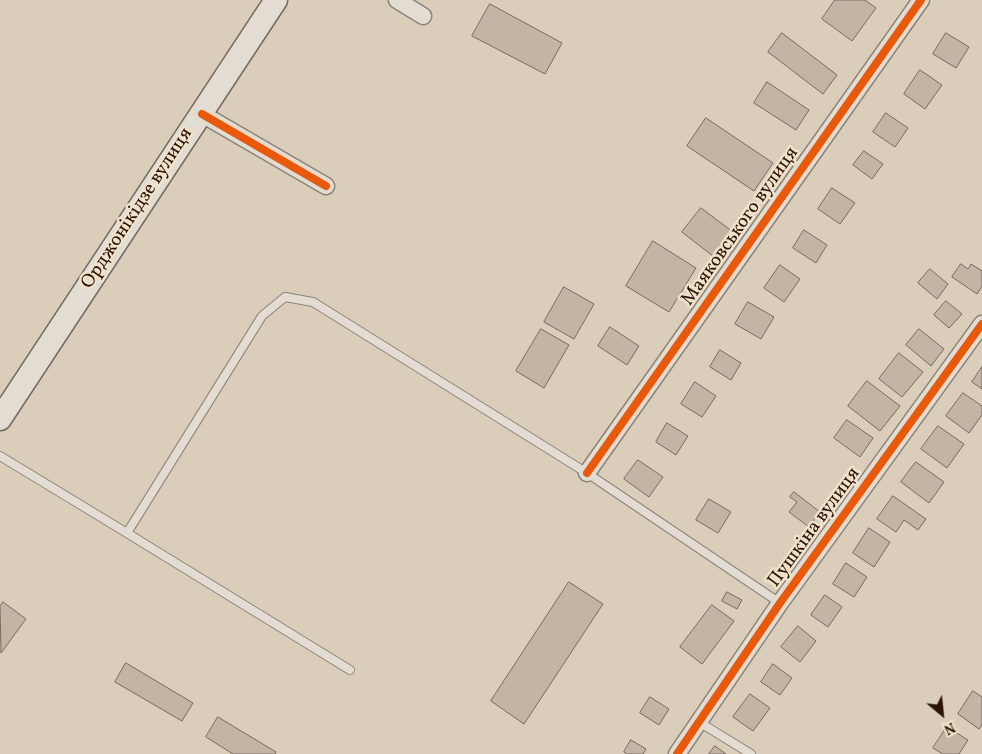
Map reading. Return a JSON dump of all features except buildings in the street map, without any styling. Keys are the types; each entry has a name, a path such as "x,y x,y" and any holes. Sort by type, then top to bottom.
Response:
{"main road":[{"name":"Орджонікідзе вулиця","path":"0,419 276,0"}],"street":[{"path":"396,0 423,16"},
{"name":"Маяковського вулиця","path":"587,473 921,0"},
{"path":"202,114 326,186"},
{"name":"Пушкіна вулиця","path":"677,754 780,603 982,324"}],"lane":[{"path":"127,533 262,316 285,297 313,302 587,473 780,603"},
{"path":"0,456 350,670"},
{"path":"699,722 751,754"}],"cycle path":[{"path":"587,473 921,0"},
{"path":"202,114 326,186"},
{"path":"677,754 780,603 982,324"}]}
